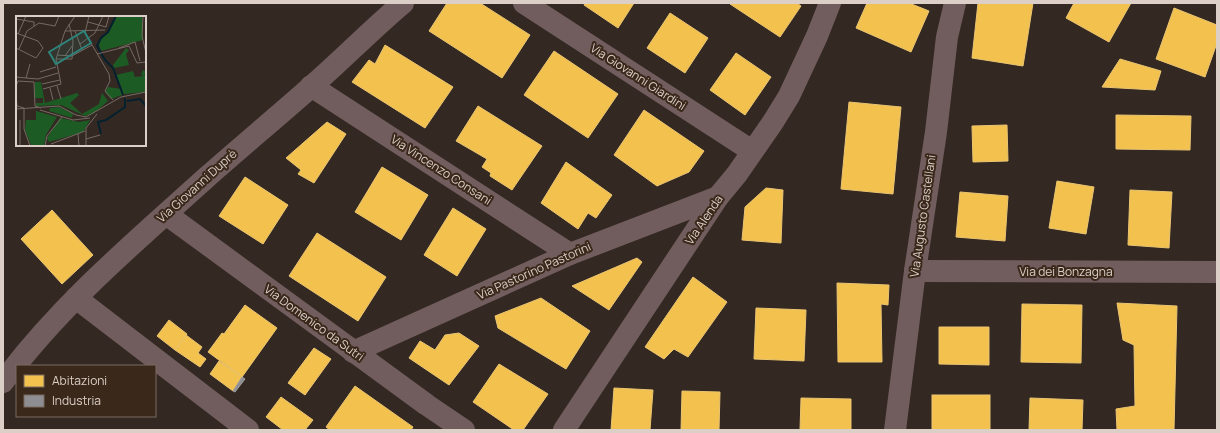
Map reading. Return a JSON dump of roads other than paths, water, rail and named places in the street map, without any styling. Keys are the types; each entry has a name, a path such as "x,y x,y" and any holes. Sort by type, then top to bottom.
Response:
{"street":[{"name":"Via Giovanni Duprè","path":"16,365 37,339 104,270 244,144 312,86 403,3"},
{"name":"Via Giovanni Giardini","path":"524,3 752,151"},
{"name":"Via Alenda","path":"564,430 718,197 737,174 773,122 789,96 830,3"},
{"name":"Via Augusto Castellani","path":"895,430 915,271 936,132 947,37 955,3"},
{"name":"Via Vincenzo Consani","path":"312,86 570,254"},
{"name":"Via Pastorino Pastorini","path":"353,352 570,254 718,197"},
{"name":"Via Domenico da Sutri","path":"166,214 427,406 464,430"},
{"name":"Via dei Bonzagna","path":"915,271 1217,272"},
{"path":"76,298 248,430"},
{"name":"Via Giovanni Duprè","path":"3,382 16,366"}]}
